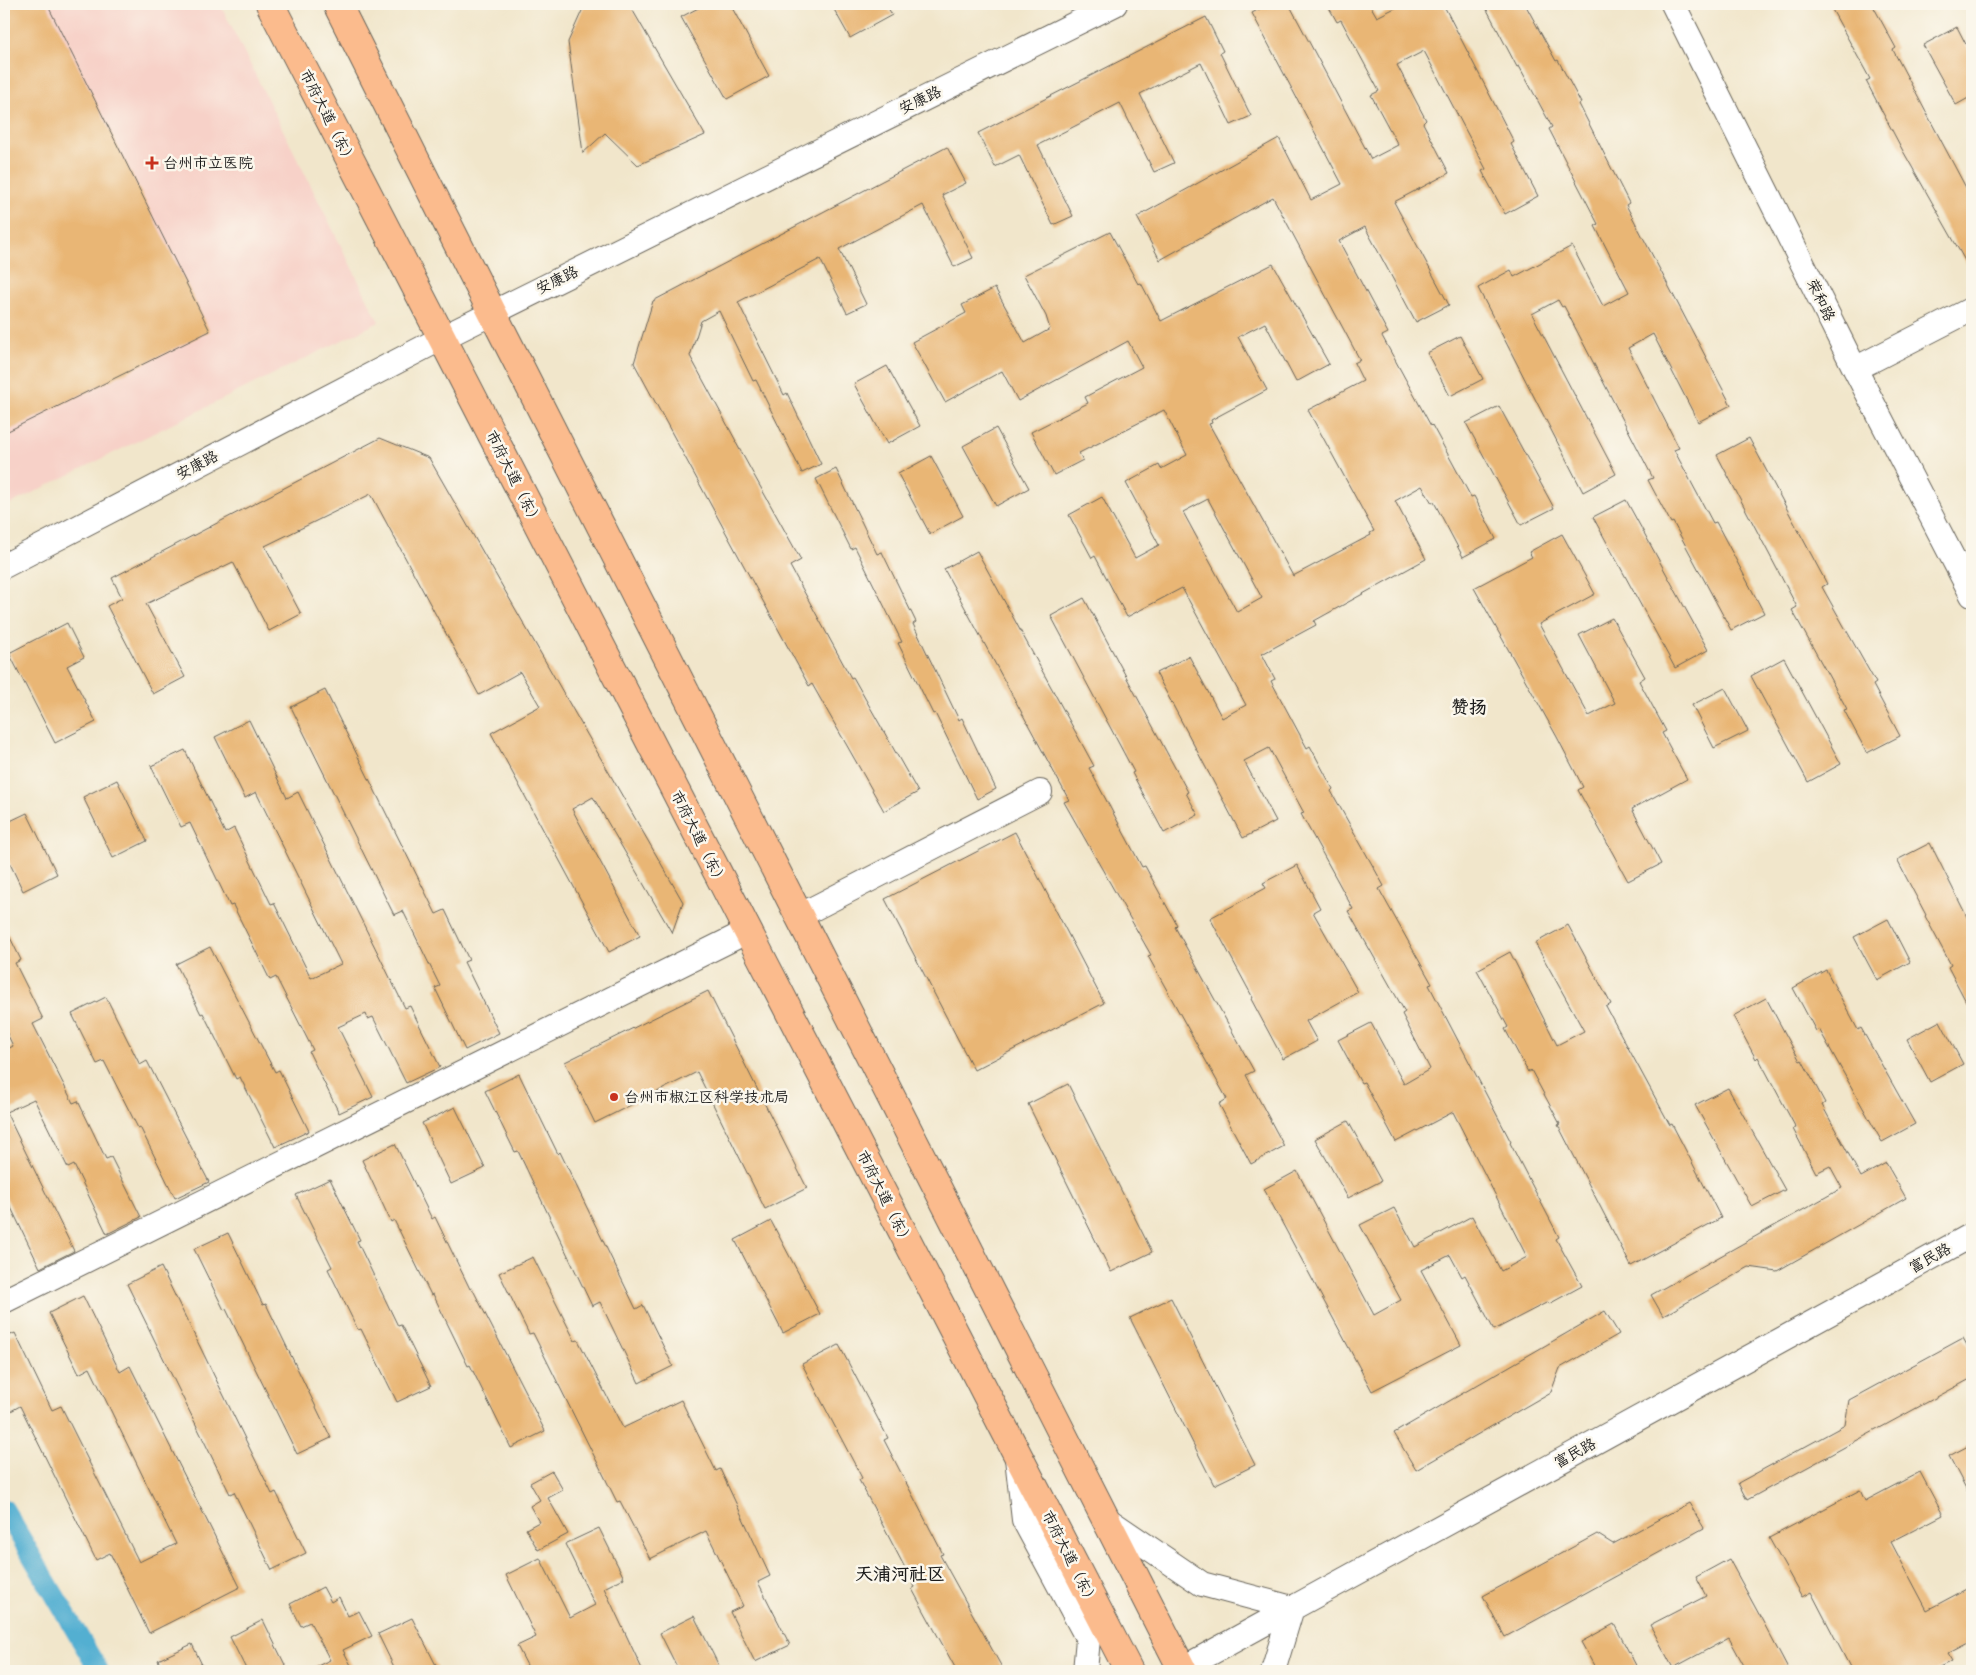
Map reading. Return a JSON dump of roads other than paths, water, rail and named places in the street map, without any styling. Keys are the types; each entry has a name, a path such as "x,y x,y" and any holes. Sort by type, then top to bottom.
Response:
{"main road":[{"name":"市府大道（东）","path":"270,4 1129,1671"},
{"path":"337,4 1181,1670"}],"street":[{"name":"安康路","path":"4,566 492,312 1115,4"},
{"name":"荣和路","path":"1674,4 1855,369 1972,595"},
{"path":"1855,369 1972,308"},
{"path":"799,916 1040,792"},
{"path":"4,1301 748,931"},
{"name":"富民路","path":"1181,1670 1972,1235"},
{"path":"1016,1452 1024,1520 1088,1640 1085,1671"},
{"path":"1105,1518 1202,1584 1292,1608 1273,1671"}],"waterway":[{"path":"4,1509 99,1671"}],"place":[{"name":"台州市立医院","path":"152,163"},
{"name":"台州市椒江区科学技术局","path":"614,1097"}],"district":[{"name":"赞扬","path":"1469,707"},
{"name":"天浦河社区","path":"900,1574"}]}
